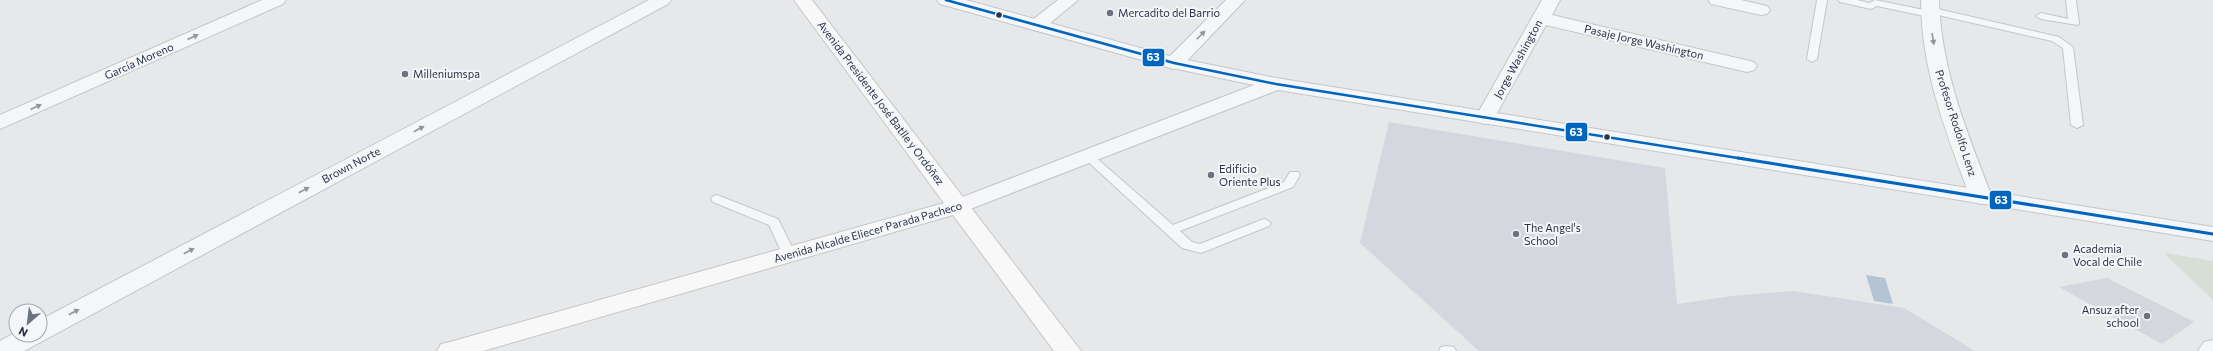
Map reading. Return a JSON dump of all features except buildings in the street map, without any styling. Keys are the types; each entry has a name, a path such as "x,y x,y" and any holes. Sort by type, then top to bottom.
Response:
{"main road":[{"name":"Avenida Presidente José Batlle y Ordóñez","path":"803,0 1068,351"},
{"name":"Avenida Alcalde Eliecer Parada Pacheco","path":"450,351 960,206"}],"street":[{"name":"García Moreno","path":"0,123 277,0"},
{"path":"946,0 1174,63 1276,84 2213,234"},
{"path":"1037,25 1069,0"},
{"path":"1174,63 1236,0"},
{"name":"Jorge Washington","path":"1486,118 1551,0"},
{"path":"1717,0 1761,10"},
{"name":"Brown Norte","path":"48,327 657,1"},
{"name":"Profesor Rodolfo Lenz","path":"1929,8 1936,61 1950,112 1980,197"},
{"name":"Pasaje Jorge Washington","path":"1542,18 1747,66"},
{"name":"Avenida Alcalde Eliecer Parada Pacheco","path":"960,206 1276,84"},
{"path":"2,351 17,343"}],"lane":[{"path":"1812,59 1822,0"},
{"path":"1843,0 1871,6 1873,2 1929,8 2064,42 2068,46 2077,125"},
{"path":"2041,16 2074,23 2071,0"},
{"path":"1089,157 1187,245 1202,249 1265,223"},
{"path":"1171,230 1289,184 1294,175"},
{"path":"716,199 774,222 789,255"}],"shaded area":[{"name":"The Angel's School","path":"1389,122 1665,168 1677,304 1732,296 1793,291 1904,308 1975,351 1479,351 1360,243"},
{"path":"2164,253 2213,261 2213,300"},
{"name":"Ansuz after school","path":"2107,278 2194,322 2162,344 2059,287"}],"water":[{"path":"1866,275 1885,278 1893,304 1874,301"}],"transit line":[{"name":"63","path":"946,0 1174,63 1276,84 2213,234"}],"place":[{"name":"Mercadito del Barrio","path":"1110,13"},
{"name":"Milleniumspa","path":"405,74"},
{"name":"Edificio Oriente Plus","path":"1211,175"},
{"name":"The Angel's School","path":"1516,234"},
{"name":"Academia Vocal de Chile","path":"2065,255"},
{"name":"Ansuz after school","path":"2147,316"}]}
